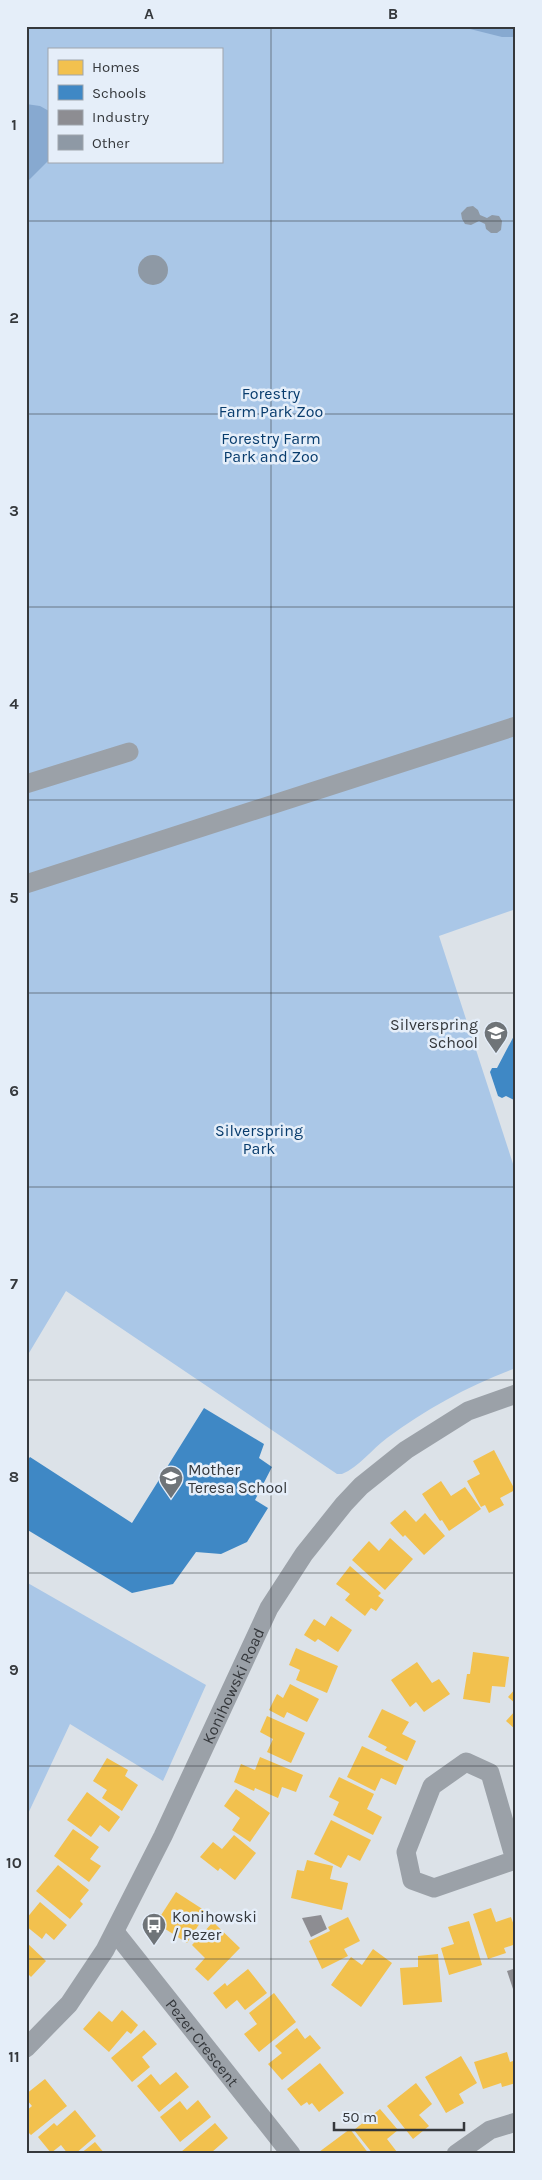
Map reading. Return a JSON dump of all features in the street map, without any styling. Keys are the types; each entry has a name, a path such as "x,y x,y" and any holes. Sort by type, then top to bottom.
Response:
{"street":[{"path":"26,884 516,726"},
{"path":"26,784 129,752"},
{"name":"Konihowski Road","path":"26,2048 69,2004 105,1950 164,1836 269,1608 304,1554 355,1492 406,1450 468,1411 516,1394"},
{"path":"466,1762 490,1773 515,1861 434,1888 412,1880 406,1852 432,1786 466,1762"},
{"name":"Pezer Crescent","path":"115,1932 291,2154"},
{"path":"456,2154 490,2130 516,2122"}],"green space":[{"path":"26,26 516,26 516,909 439,936 516,1173 516,1368 481,1382 433,1407 387,1438 354,1467 342,1474 337,1474 66,1291 26,1358"},
{"path":"26,1582 206,1685 163,1781 70,1724 26,1818"}],"shaded area":[{"path":"467,26 516,26 516,37 502,37 466,28"},
{"path":"26,104 40,106 48,110 48,161 26,183"}],"building: Homes":[{"path":"494,1450 515,1490 500,1498 504,1505 489,1513 485,1505 481,1507 467,1481 480,1474 473,1461"},
{"path":"441,1481 451,1496 465,1487 481,1509 449,1531 422,1494"},
{"path":"405,1510 416,1522 425,1513 445,1536 424,1555 405,1535 403,1537 390,1523"},
{"path":"390,1538 413,1559 385,1590 352,1560 369,1541 379,1551"},
{"path":"350,1566 381,1593 378,1596 384,1600 376,1611 371,1608 365,1616 345,1600 350,1594 336,1584"},
{"path":"331,1616 352,1630 338,1652 318,1639 315,1642 304,1635 314,1619 325,1626"},
{"path":"296,1648 338,1666 327,1693 296,1680 300,1670 289,1665"},
{"path":"473,1652 509,1657 505,1687 492,1686 490,1703 463,1699 467,1674 470,1674"},
{"path":"417,1662 432,1683 439,1679 450,1694 424,1712 416,1702 410,1707 391,1680"},
{"path":"290,1684 319,1699 307,1722 287,1712 284,1718 269,1710 277,1694 283,1698"},
{"path":"516,1688 516,1704 508,1697"},
{"path":"382,1709 409,1722 402,1734 416,1741 407,1761 385,1750 387,1747 368,1737"},
{"path":"516,1710 516,1730 506,1721"},
{"path":"267,1716 305,1733 291,1763 267,1752 273,1739 260,1732"},
{"path":"362,1746 404,1766 396,1785 381,1778 375,1791 347,1777"},
{"path":"260,1757 303,1775 296,1792 282,1787 278,1798 255,1788 254,1791 234,1782 241,1764 255,1770"},
{"path":"107,1758 128,1770 125,1776 138,1785 122,1811 102,1798 107,1790 93,1781"},
{"path":"339,1777 374,1794 367,1809 382,1817 373,1835 333,1815 339,1802 329,1797"},
{"path":"236,1789 270,1813 250,1842 232,1830 240,1818 224,1806"},
{"path":"87,1792 120,1817 109,1832 100,1825 91,1837 67,1820"},
{"path":"331,1820 371,1840 360,1861 348,1855 341,1868 314,1854"},
{"path":"73,1829 99,1847 90,1859 101,1866 89,1882 54,1856"},
{"path":"234,1835 256,1853 235,1880 220,1868 218,1871 200,1857 213,1842 222,1849"},
{"path":"307,1860 333,1866 330,1879 348,1883 342,1910 291,1898 297,1870 304,1871"},
{"path":"58,1865 89,1890 80,1901 83,1904 70,1919 36,1891"},
{"path":"176,1892 207,1912 187,1943 156,1923"},
{"path":"40,1902 67,1925 54,1940 46,1933 42,1939 26,1926 26,1919"},
{"path":"491,1908 496,1922 511,1917 516,1931 516,1944 504,1948 506,1953 488,1959 473,1914"},
{"path":"348,1917 360,1941 344,1949 348,1956 322,1969 309,1941 330,1931 328,1927"},
{"path":"469,1921 482,1965 449,1975 441,1948 454,1944 448,1927"},
{"path":"213,1922 240,1948 208,1981 195,1969 205,1958 192,1945"},
{"path":"26,1942 46,1961 31,1977 26,1972"},
{"path":"373,1949 392,1963 361,2007 331,1985 351,1957 362,1965"},
{"path":"438,1954 442,2002 403,2005 400,1968 418,1967 418,1956"},
{"path":"248,1969 267,1993 245,2010 237,2000 226,2009 213,1993 225,1983 227,1986"},
{"path":"274,1993 296,2022 259,2052 244,2034 257,2024 249,2013"},
{"path":"122,2010 138,2025 131,2034 127,2031 109,2052 83,2029 99,2011 112,2022"},
{"path":"297,2028 305,2039 310,2035 321,2048 282,2080 268,2064 282,2053 275,2046"},
{"path":"144,2030 157,2044 142,2057 150,2067 132,2082 111,2058"},
{"path":"507,2052 510,2062 513,2061 516,2069 516,2083 502,2087 501,2083 483,2089 474,2062"},
{"path":"461,2056 477,2083 459,2094 464,2103 446,2113 425,2077"},
{"path":"320,2063 344,2093 319,2112 312,2103 309,2105 307,2102 301,2106 287,2089"},
{"path":"176,2072 189,2087 159,2112 137,2086 151,2074 160,2085"},
{"path":"45,2079 67,2106 31,2135 26,2130 26,2111 32,2106 26,2099 26,2094"},
{"path":"416,2083 432,2104 419,2115 429,2126 413,2139 387,2106"},
{"path":"198,2100 211,2117 180,2142 160,2117 180,2101 187,2110"},
{"path":"380,2109 398,2130 387,2139 397,2152 394,2154 373,2154 354,2130"},
{"path":"75,2110 96,2136 75,2154 68,2154 61,2145 51,2153 38,2137 54,2123 57,2126"},
{"path":"215,2123 228,2138 212,2152 213,2154 182,2154 181,2152"},
{"path":"350,2129 369,2154 320,2154 319,2152"},
{"path":"95,2142 105,2154 80,2154"}],"building: Schools":[{"path":"516,1032 516,1101 506,1096 502,1098 498,1096 490,1072 492,1068 497,1068"},
{"path":"204,1408 264,1444 259,1458 272,1467 255,1500 268,1508 247,1542 221,1554 196,1552 173,1584 132,1593 26,1529 26,1462 30,1457 132,1523"}],"building: Industry":[{"path":"321,1915 327,1929 311,1937 302,1918"},
{"path":"516,1968 516,1988 513,1989 507,1971"}],"building: Other":[{"path":"473,206 480,215 487,218 492,215 499,216 502,221 501,230 497,233 491,233 486,229 485,224 479,221 471,225 465,224 461,213 467,207"},
{"path":"153,255 163,260 168,270 163,280 153,285 143,280 138,270 143,260"}],"place":[{"name":"Silverspring School","path":"496,1054"},
{"name":"Mother Teresa School","path":"171,1499"},
{"name":"Konihowski / Pezer","path":"154,1946"}],"park label":[{"name":"Forestry Farm Park Zoo","path":"271,402"},
{"name":"Forestry Farm Park and Zoo","path":"271,447"},
{"name":"Silverspring Park","path":"259,1139"}]}
